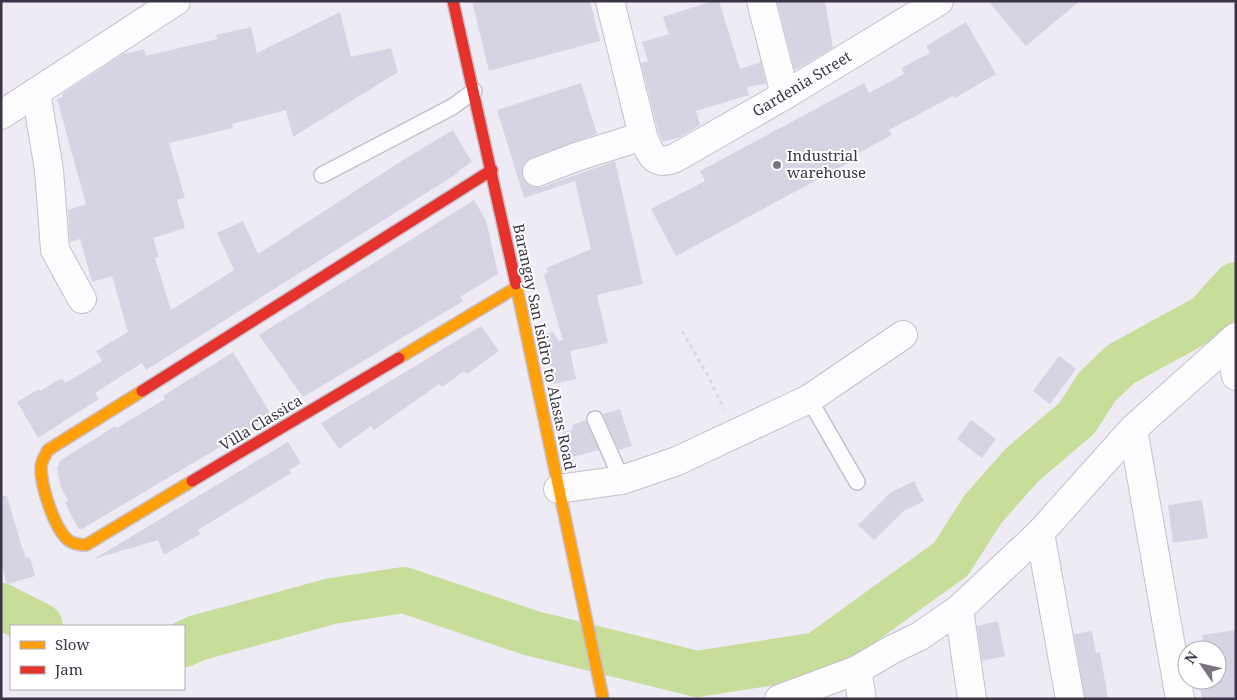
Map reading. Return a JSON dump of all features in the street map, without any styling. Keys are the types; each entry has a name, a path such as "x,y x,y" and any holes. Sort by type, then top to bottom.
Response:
{"street":[{"path":"1,115 176,1"},
{"name":"Barangay San Isidro to Alasas Road","path":"453,1 518,287 558,489 603,699"},
{"path":"536,172 576,157 644,136 610,1"},
{"path":"761,1 785,95"},
{"name":"Gardenia Street","path":"644,136 650,154 656,159 662,162 675,158 785,95 914,9 939,1"},
{"path":"36,92 49,170 55,250 82,300"},
{"name":"Villa Classica","path":"492,170 48,450 41,468 44,487 59,530 68,540 76,544 86,545 518,287"},
{"path":"558,489 622,480 677,462 809,400 903,335"},
{"path":"1233,339 1236,376"},
{"path":"779,699 857,670 920,636 959,609 1040,533 1133,429 1233,339"},
{"path":"1133,429 1180,699"},
{"path":"1040,533 1070,699"},
{"path":"959,609 972,699"},
{"path":"857,670 862,699"}],"lane":[{"path":"322,175 452,107 474,90"},
{"path":"809,400 857,482"},
{"path":"595,419 622,480"}],"path":[{"path":"682,331 707,374 736,435"}],"building":[{"path":"472,1 590,1 600,41 489,71"},
{"path":"713,1 719,1 740,69 761,62 766,84 747,87 749,95 696,111 700,125 680,137 663,142 658,131 641,63 648,61 642,42 669,34 663,17"},
{"path":"777,1 825,1 833,48 794,69"},
{"path":"988,1 1080,1 1026,46"},
{"path":"340,12 351,57 391,48 398,72 293,137 286,110 232,124 233,128 169,143 185,198 177,200 185,228 153,238 159,257 155,258 171,310 234,270 217,233 243,221 258,254 403,160 453,130 472,162 458,173 146,370 142,363 95,393 99,399 38,438 17,402 62,378 65,383 102,361 96,351 128,332 112,276 92,282 80,239 70,242 68,210 86,204 57,99 63,97 62,94 123,54 144,49 146,56 217,39 216,35 251,27 257,53"},
{"path":"966,22 996,74 955,98 953,96 889,130 892,135 853,156 854,160 676,256 651,209 705,181 700,171 864,83 869,93 904,74 901,68 930,53 926,46"},
{"path":"581,83 597,134 531,158 525,162 522,169 522,177 528,184 534,187 542,187 615,161 643,284 597,295 608,343 570,351 576,379 553,384 543,334 553,332 559,341 563,340 544,275 548,273 546,268 591,249 575,181 524,198 497,110"},
{"path":"474,200 486,220 498,274 460,297 463,301 303,397 259,335"},
{"path":"481,326 499,351 467,374 464,371 442,387 439,384 374,430 371,426 339,449 321,423"},
{"path":"233,352 272,416 82,529 78,528 65,502 68,500 61,488 57,468 60,461 115,426 117,428 165,399 163,396"},
{"path":"1059,356 1076,369 1050,404 1033,391"},
{"path":"620,409 632,446 619,450 603,414"},
{"path":"586,420 599,450 569,458 563,432 573,430 572,425"},
{"path":"971,420 996,439 982,458 957,439"},
{"path":"288,442 301,463 289,470 291,473 198,530 200,534 164,555 158,540 94,559"},
{"path":"914,481 924,501 904,511 874,540 858,525 890,493"},
{"path":"1,496 7,496 20,541 26,558 30,557 35,576 7,584 1,562"},
{"path":"1202,500 1208,538 1173,543 1168,505"},
{"path":"998,621 1005,656 982,661 977,626"},
{"path":"1236,630 1236,699 1202,699 1201,690 1227,690 1227,640 1203,640 1202,635"},
{"path":"1092,631 1096,653 1100,652 1108,699 1085,699 1074,634"}],"waterway":[{"path":"185,644 197,638 332,601 404,590 531,633 697,674 818,655 951,559 983,509 1022,465 1077,418 1097,387 1121,364 1207,317 1236,285"},
{"path":"1,606 38,625"}],"traffic: slow":[{"path":"516,284 603,699"},
{"path":"399,358 517,287"},
{"path":"142,391 48,450 41,468 46,496 53,517 68,540 86,545 192,481"}],"traffic: jam":[{"path":"453,1 516,284"},
{"path":"142,391 492,170"},
{"path":"192,481 399,358"}],"place":[{"name":"Industrial warehouse","path":"777,165"}]}
